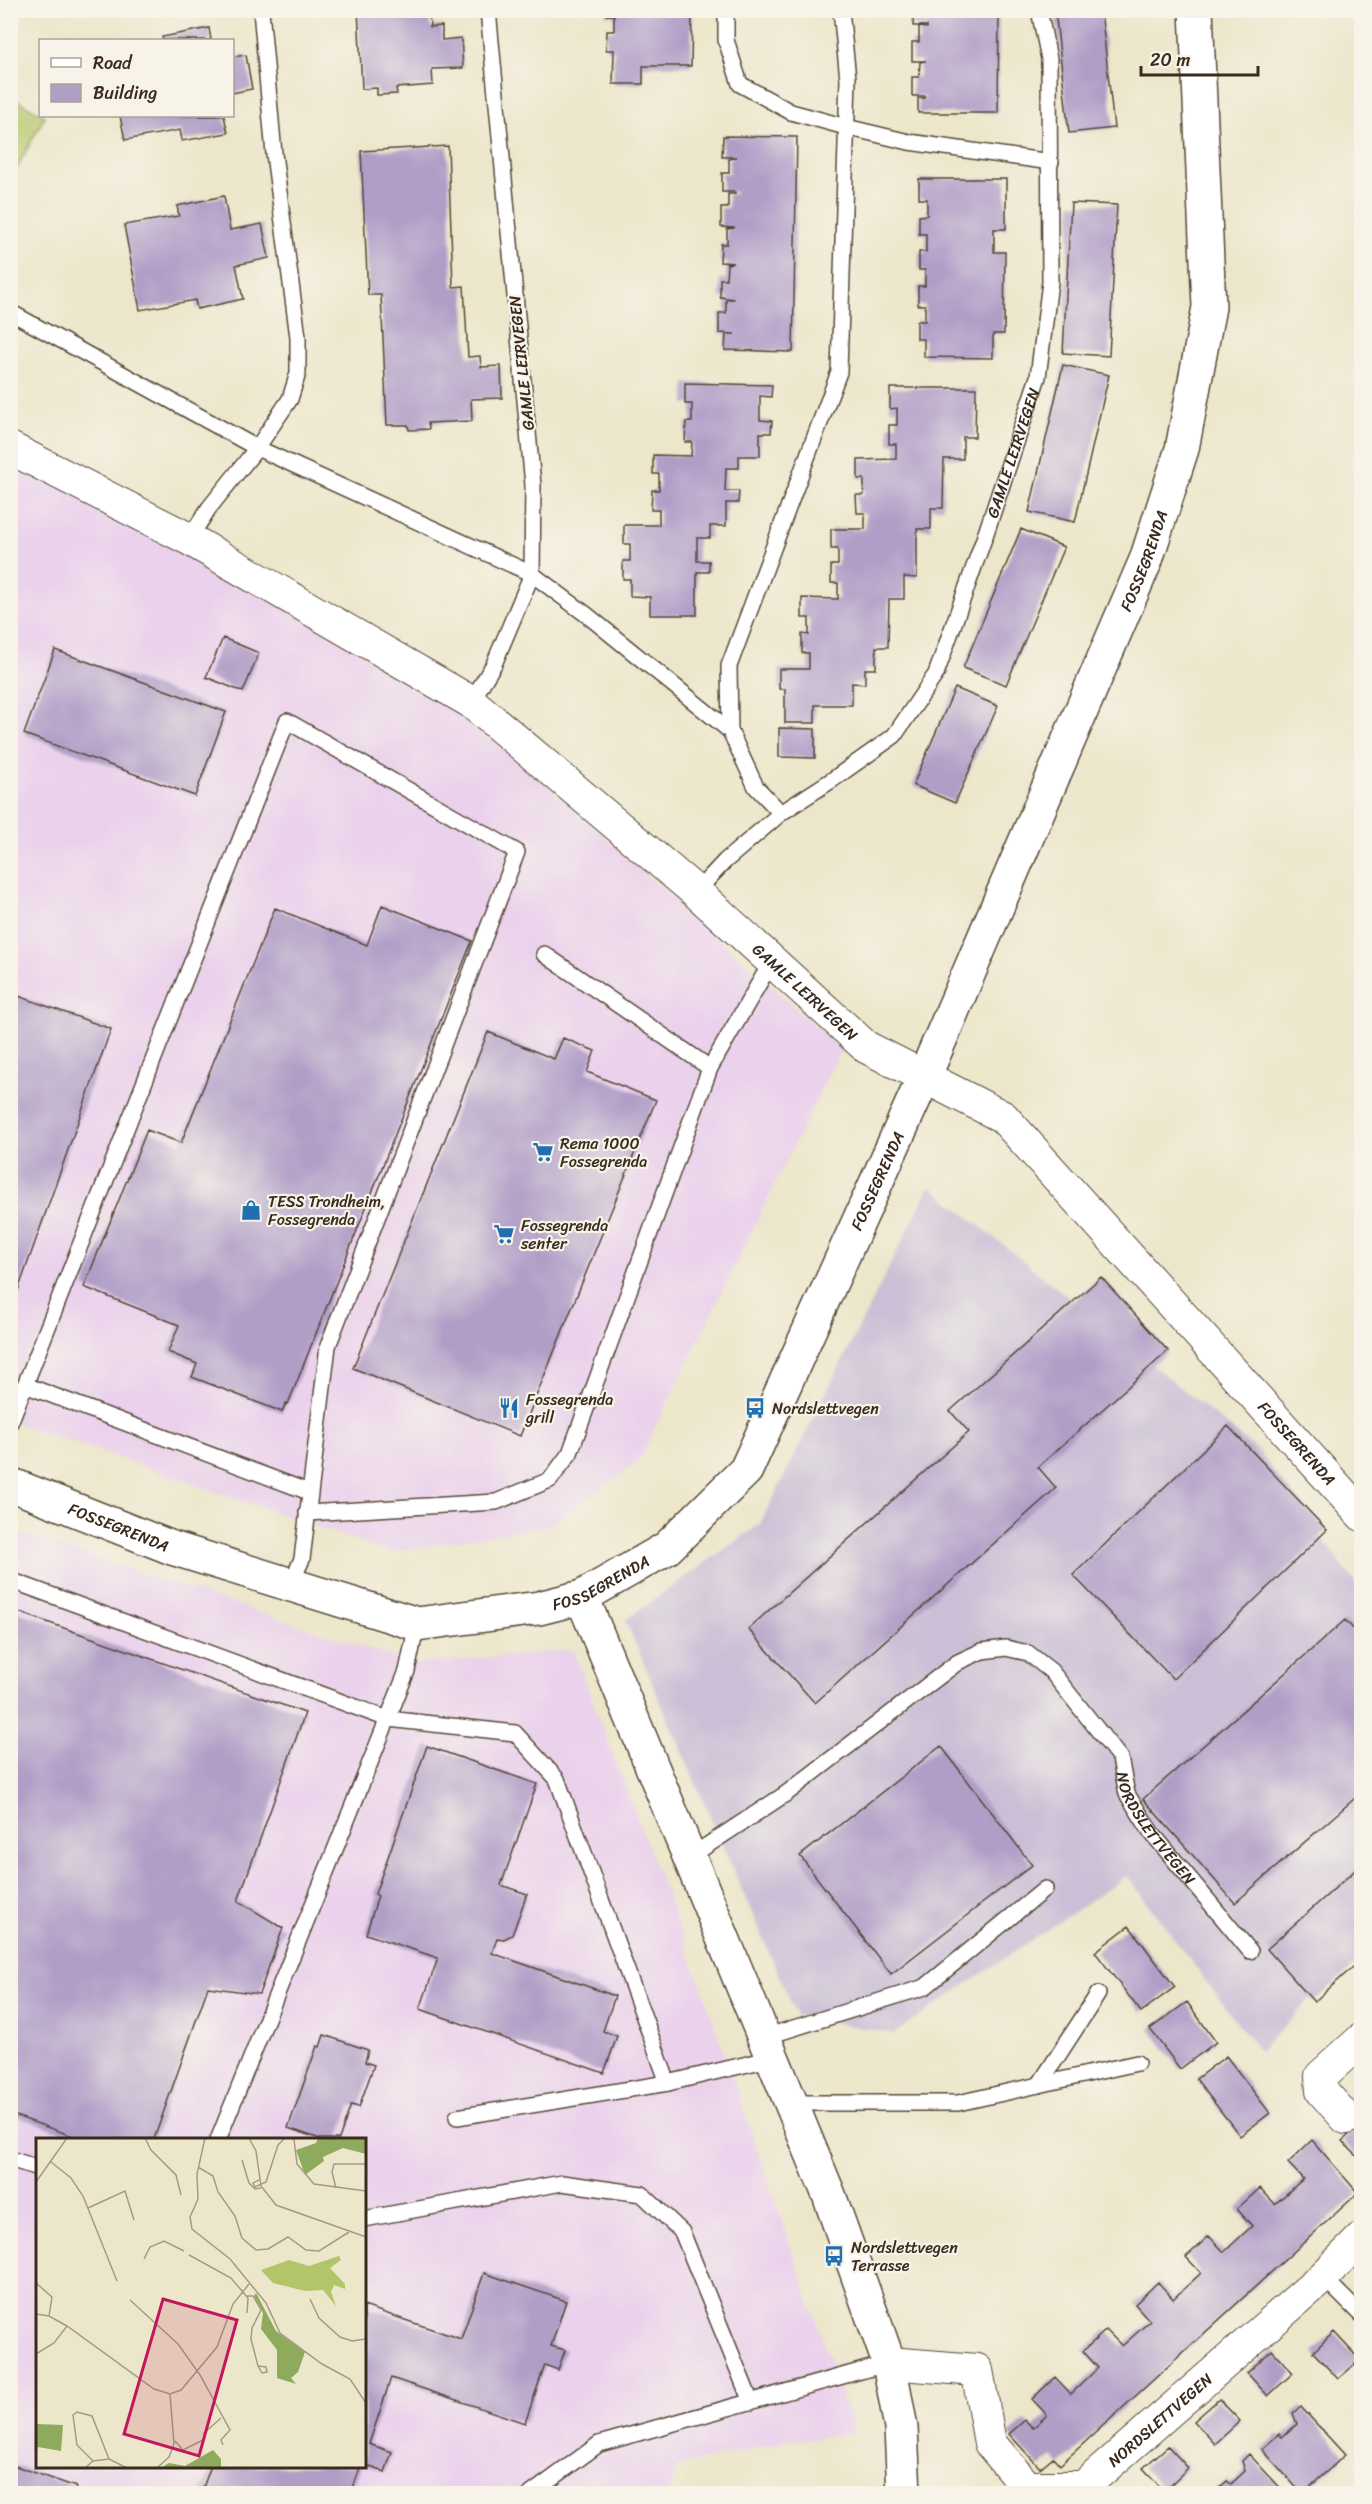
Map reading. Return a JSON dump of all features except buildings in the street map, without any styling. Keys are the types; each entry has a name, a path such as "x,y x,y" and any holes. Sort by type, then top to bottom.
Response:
{"street":[{"name":"FOSSEGRENDA","path":"10,1484 172,1548 417,1624 539,1608 582,1597 667,1548 746,1470 925,1075 1146,560 1182,449 1209,307 1196,10"},
{"name":"GAMLE LEIRVEGEN","path":"10,448 189,539 471,702 696,892 866,1047 925,1075"},
{"name":"FOSSEGRENDA","path":"925,1075 1004,1117 1362,1515"},
{"path":"582,1597 830,2195 889,2363 901,2428 904,2493"},
{"path":"1346,2118 1322,2091 1321,2076 1362,2039"},
{"name":"NORDSLETTVEGEN","path":"889,2363 977,2370 990,2443 1027,2487 1083,2487 1323,2277 1362,2238"}],"lane":[{"path":"189,539 209,508 257,448 290,399 298,373 298,337 274,154 261,10"},
{"name":"GAMLE LEIRVEGEN","path":"471,702 494,664 532,574 533,485 488,10"},
{"path":"726,10 726,40 740,84 791,112 909,142 1051,162"},
{"path":"781,813 756,787 730,731 729,666 839,372 849,79 841,10"},
{"name":"GAMLE LEIRVEGEN","path":"696,892 725,861 781,813 894,736 936,674 1038,377 1050,282 1051,162 1049,59 1040,10"},
{"path":"10,312 257,448 532,574 587,615 730,731"},
{"path":"10,1423 287,721 517,852 328,1346 302,1559 290,1586"},
{"path":"544,954 710,1068"},
{"path":"307,1513 496,1502 550,1480 570,1453 710,1068 772,961"},
{"path":"25,1385 309,1492"},
{"path":"10,1580 388,1719 515,1733 557,1779 668,2083"},
{"path":"218,2138 407,1671 417,1624"},
{"name":"NORDSLETTVEGEN","path":"691,1856 787,1793 958,1662 982,1651 1006,1648 1028,1653 1051,1671 1120,1758 1126,1794 1151,1832 1250,1952"},
{"path":"457,2117 668,2083 925,1987 1045,1889"},
{"path":"1039,2085 1098,1994"},
{"path":"792,2103 958,2103 1137,2063"},
{"path":"10,2159 36,2167"},
{"path":"366,2219 562,2183 642,2194 682,2232 751,2402"},
{"path":"1323,2277 1362,2316"},
{"path":"531,2493 599,2444 889,2363"}],"shaded area":[{"path":"11,452 471,716 841,1049 639,1461 550,1525 390,1552 11,1421"},
{"path":"930,1186 1259,1451 1361,1591 1361,1947 1259,2052 1127,1876 893,2034 796,2015 625,1620 760,1524"},
{"path":"11,1530 415,1664 573,1650 703,1991 855,2433 786,2441 678,2466 667,2493 11,2494"}],"green space":[{"path":"11,97 39,113 39,117 44,117 11,179"}],"place":[{"name":"Rema 1000 Fossegrenda","path":"543,1152"},
{"name":"TESS Trondheim, Fossegrenda","path":"251,1210"},
{"name":"Fossegrenda senter","path":"504,1234"},
{"name":"Fossegrenda grill","path":"509,1408"},
{"name":"Nordslettvegen","path":"755,1408"},
{"name":"Nordslettvegen Terrasse","path":"834,2256"}]}
